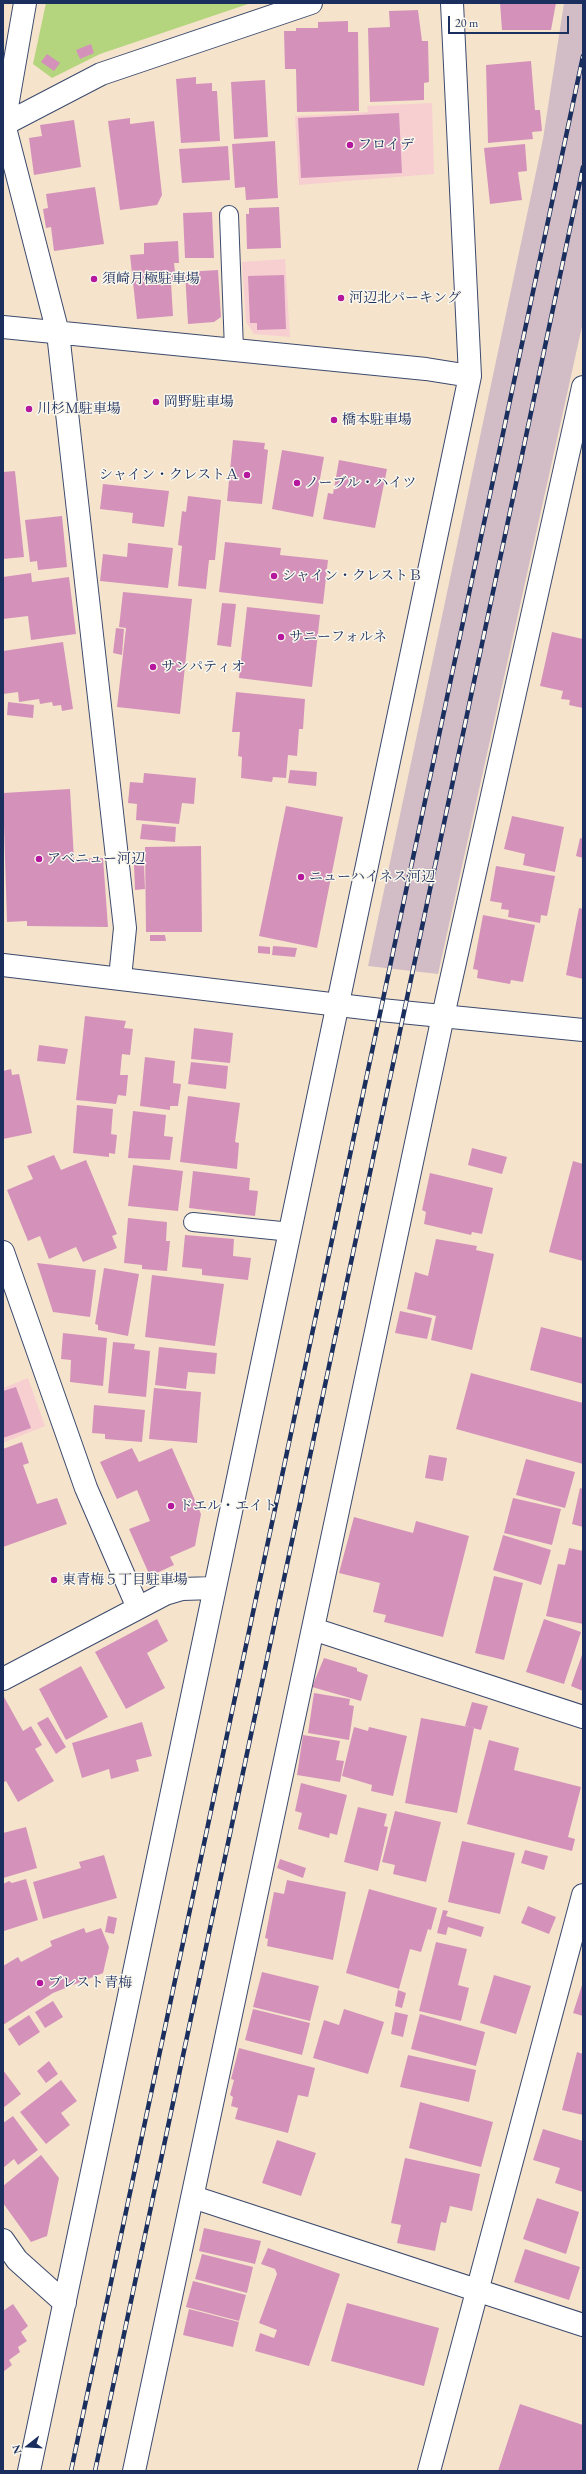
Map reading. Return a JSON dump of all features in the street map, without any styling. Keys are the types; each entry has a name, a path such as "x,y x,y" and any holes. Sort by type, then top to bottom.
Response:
{"street":[{"path":"25,3 4,125 58,333 125,928 120,978"},
{"path":"4,125 101,74 312,3"},
{"path":"29,2471 470,376 452,3"},
{"path":"3,327 426,369 470,376"},
{"path":"134,2471 443,1016 583,387"},
{"path":"3,965 443,1016 583,1030"},
{"path":"3,1252 86,1488 138,1608"},
{"path":"3,1679 138,1608 182,1588 214,1588"},
{"path":"313,1629 583,1717"},
{"path":"429,2471 583,1895"},
{"path":"193,2197 583,2325"},
{"path":"3,2240 17,2260 65,2303"}],"lane":[{"path":"229,215 234,350"},
{"path":"193,1222 291,1232"}],"shaded area":[{"path":"564,3 583,3 583,322 438,974 368,966 543,139"},
{"name":"フロイデ","path":"432,103 434,174 299,185 295,116 368,112 367,106"},
{"path":"285,259 290,337 254,334 246,322 242,262"},
{"path":"28,1378 45,1426 3,1443 3,1388"}],"green space":[{"path":"46,3 251,3 100,54 52,78 33,64"}],"building":[{"path":"500,3 556,3 551,30 502,30"},
{"path":"418,10 422,41 428,41 429,82 424,83 424,100 370,102 368,28 390,27 389,11"},
{"path":"348,21 348,32 358,32 359,111 297,112 296,69 285,69 284,31 296,31 296,28 318,28 318,22"},
{"path":"91,44 94,53 80,59 76,50"},
{"path":"47,54 60,63 54,71 41,62"},
{"path":"531,61 535,110 540,110 542,131 532,132 533,139 488,143 486,65"},
{"path":"196,77 196,84 212,83 212,91 217,91 220,141 181,143 176,79"},
{"path":"265,80 268,137 234,139 231,82"},
{"name":"フロイデ","path":"399,113 402,173 301,178 298,118"},
{"path":"130,118 130,124 154,121 162,195 157,205 120,210 108,121"},
{"path":"74,120 81,167 34,175 29,138 42,136 40,125"},
{"path":"275,141 278,198 246,200 245,187 235,188 232,144"},
{"path":"525,144 527,171 518,172 522,200 490,204 484,148"},
{"path":"228,146 230,180 182,183 179,149"},
{"path":"95,187 104,244 54,251 51,227 46,228 43,209 48,208 46,194"},
{"path":"279,207 281,248 247,249 246,214 249,214 249,208"},
{"path":"212,212 214,258 185,258 183,213"},
{"path":"178,241 179,263 174,263 176,281 171,282 173,316 137,319 130,255 144,254 144,243"},
{"path":"218,270 221,317 214,322 188,324 185,272"},
{"path":"284,275 286,329 257,330 257,323 250,323 248,276"},
{"name":"シャイン・クレストＡ","path":"233,440 265,443 264,449 268,450 262,504 227,501"},
{"name":"ノーブル・ハイツ","path":"282,450 324,457 313,517 272,509"},
{"path":"339,460 387,469 375,528 323,519 328,493 333,494"},
{"path":"15,471 24,557 3,559 3,472"},
{"path":"103,484 169,491 164,527 132,523 133,513 100,509"},
{"path":"188,496 221,500 215,560 209,560 206,589 178,586 182,546 178,545 182,511 186,512"},
{"path":"62,516 67,567 38,570 37,561 30,562 25,520"},
{"name":"シャイン・クレストＢ","path":"225,542 281,548 280,555 328,560 323,604 219,592"},
{"path":"128,543 173,548 168,588 100,581 103,554 127,557"},
{"path":"31,573 32,582 69,577 76,634 31,640 28,616 3,619 3,577"},
{"name":"サンパティオ","path":"123,592 192,599 180,714 117,707 126,628 119,627"},
{"path":"222,603 236,604 231,647 217,645"},
{"name":"サニーフォルネ","path":"247,607 320,615 312,687 239,678"},
{"path":"116,628 124,629 122,655 113,653"},
{"path":"552,632 583,639 583,708 569,705 570,700 561,699 563,691 540,686"},
{"path":"63,642 73,709 62,711 61,705 53,706 52,702 40,704 39,699 19,702 18,692 3,694 3,651"},
{"path":"236,692 305,699 303,729 299,729 297,756 288,755 286,778 273,777 272,782 241,778 242,757 238,756 240,732 232,732"},
{"path":"8,702 34,705 33,718 7,715"},
{"path":"290,770 317,772 316,786 288,783"},
{"path":"144,773 196,778 194,804 182,803 179,824 136,820 137,804 128,803 130,782 143,783"},
{"name":"アベニュー河辺","path":"70,789 74,859 103,858 108,927 27,926 27,921 7,922 3,793"},
{"name":"ニューハイネス河辺","path":"286,806 343,817 317,948 259,936"},
{"path":"512,816 564,827 555,872 523,865 525,854 504,849"},
{"path":"142,824 176,827 175,842 140,839"},
{"path":"580,838 583,839 583,858 576,856"},
{"path":"201,846 202,932 146,932 145,847"},
{"path":"134,865 144,865 145,889 135,890"},
{"path":"496,866 555,876 547,916 541,915 540,923 508,917 509,910 501,909 502,903 490,901"},
{"path":"579,908 583,909 583,979 566,975"},
{"path":"483,915 535,925 523,982 511,980 510,984 477,978 478,970 473,969"},
{"path":"150,935 165,935 166,941 150,941"},
{"path":"258,946 270,947 270,954 258,953"},
{"path":"273,946 297,948 295,957 272,955"},
{"path":"85,1016 126,1021 124,1028 133,1029 130,1055 122,1054 120,1075 128,1075 126,1096 118,1095 116,1104 76,1100"},
{"path":"194,1028 233,1033 230,1063 191,1059"},
{"path":"39,1045 68,1049 65,1064 37,1061"},
{"path":"145,1057 175,1061 173,1083 181,1084 178,1106 170,1106 170,1110 140,1106"},
{"path":"191,1062 228,1066 226,1089 188,1084"},
{"path":"11,1069 12,1075 19,1074 32,1133 3,1139 3,1071"},
{"path":"188,1096 240,1103 235,1142 239,1143 237,1169 180,1162"},
{"path":"77,1105 113,1109 111,1134 117,1135 115,1154 109,1153 109,1157 73,1153"},
{"path":"133,1111 166,1115 164,1136 173,1137 170,1160 128,1158"},
{"path":"472,1148 507,1157 502,1174 468,1165"},
{"path":"54,1155 61,1170 86,1160 117,1234 112,1236 117,1248 83,1262 76,1247 49,1259 40,1236 28,1241 7,1190 33,1179 27,1166"},
{"path":"573,1161 583,1164 583,1261 549,1252"},
{"path":"133,1165 183,1171 178,1211 128,1206"},
{"path":"193,1171 250,1178 249,1190 258,1191 255,1216 189,1208"},
{"path":"430,1173 493,1188 482,1234 472,1232 471,1235 424,1224 426,1212 422,1210"},
{"path":"128,1218 167,1222 166,1241 170,1241 167,1271 142,1269 142,1265 124,1263"},
{"path":"185,1235 234,1239 233,1256 251,1258 248,1280 202,1275 202,1269 182,1267"},
{"path":"436,1239 477,1246 476,1250 494,1254 472,1350 431,1340 436,1316 407,1309 415,1272 428,1276"},
{"path":"37,1263 96,1270 90,1317 53,1312"},
{"path":"104,1268 139,1274 128,1336 98,1330 98,1325 95,1324"},
{"path":"152,1275 224,1284 215,1346 145,1337"},
{"path":"400,1311 432,1318 427,1339 395,1333"},
{"path":"541,1327 583,1338 583,1384 530,1370"},
{"path":"63,1333 107,1338 103,1386 70,1382 71,1360 61,1359"},
{"path":"113,1342 135,1344 134,1349 150,1351 146,1397 108,1393"},
{"path":"159,1347 217,1353 215,1374 188,1372 186,1389 155,1385"},
{"path":"471,1373 583,1403 583,1464 456,1429"},
{"path":"16,1387 31,1428 3,1438 3,1391"},
{"path":"154,1388 201,1392 197,1443 149,1439"},
{"path":"94,1405 145,1410 142,1442 105,1439 105,1434 92,1433"},
{"path":"22,1442 29,1463 23,1465 37,1504 57,1498 67,1524 3,1547 3,1449"},
{"name":"ドエル・エイト","path":"132,1448 139,1462 172,1448 201,1514 195,1546 170,1557 174,1565 150,1576 129,1529 150,1521 137,1490 117,1499 100,1462"},
{"path":"429,1455 447,1458 443,1481 425,1478"},
{"path":"526,1459 575,1472 565,1508 516,1495"},
{"path":"580,1488 583,1489 583,1527 572,1524"},
{"path":"513,1498 561,1509 552,1545 504,1533"},
{"path":"354,1517 413,1533 416,1521 469,1536 443,1637 384,1622 386,1615 373,1612 380,1583 339,1573"},
{"path":"503,1535 551,1550 541,1585 493,1570"},
{"path":"569,1548 583,1551 583,1624 546,1616 558,1564 565,1565"},
{"path":"494,1576 523,1583 504,1660 475,1653"},
{"path":"157,1619 168,1641 147,1653 165,1688 126,1709 95,1652"},
{"path":"544,1619 581,1632 564,1684 526,1672"},
{"path":"583,1652 583,1691 571,1686"},
{"path":"324,1658 357,1668 357,1671 368,1675 361,1701 312,1687"},
{"path":"81,1666 108,1717 66,1740 39,1689"},
{"path":"314,1693 350,1699 349,1705 354,1706 349,1740 308,1733"},
{"path":"4,1697 23,1731 31,1726 42,1745 35,1749 54,1781 18,1802 6,1781 3,1783"},
{"path":"472,1702 488,1706 481,1730 465,1726"},
{"path":"48,1717 66,1747 56,1754 37,1723"},
{"path":"421,1718 474,1728 457,1813 405,1803"},
{"path":"142,1722 152,1756 136,1760 139,1771 111,1779 109,1769 82,1778 72,1743"},
{"path":"354,1727 368,1731 369,1727 407,1736 393,1796 371,1791 372,1785 342,1776"},
{"path":"303,1735 340,1741 336,1760 344,1761 340,1782 297,1775"},
{"path":"489,1740 519,1748 514,1770 581,1787 568,1837 575,1839 572,1851 467,1824"},
{"path":"301,1783 347,1795 337,1835 330,1833 329,1838 298,1829 302,1813 295,1811"},
{"path":"358,1807 387,1814 384,1826 388,1827 378,1871 344,1862"},
{"path":"395,1811 441,1822 426,1882 393,1874 395,1865 382,1862"},
{"path":"26,1827 37,1868 3,1878 3,1833"},
{"path":"462,1841 515,1853 500,1914 448,1902"},
{"path":"525,1850 548,1856 544,1870 521,1863"},
{"path":"104,1855 117,1898 43,1919 33,1882 81,1868 79,1862"},
{"path":"280,1859 306,1868 303,1878 277,1868"},
{"path":"26,1879 38,1920 4,1931 3,1884 9,1881 12,1883"},
{"path":"287,1880 346,1892 333,1960 267,1946 268,1939 265,1938 274,1892 284,1894"},
{"path":"369,1889 437,1908 431,1930 428,1929 421,1952 410,1949 399,1989 346,1973"},
{"path":"528,1906 556,1917 549,1934 521,1923"},
{"path":"443,1910 448,1911 446,1916 484,1927 481,1937 448,1927 446,1935 437,1933"},
{"path":"108,1916 117,1918 114,1934 105,1932"},
{"name":"ブレスト青梅","path":"84,1928 86,1933 101,1928 109,1947 103,1973 53,1993 3,2025 3,1966 18,1957 21,1962 52,1946 50,1941"},
{"path":"436,1942 467,1949 458,1985 469,1988 461,2021 419,2011"},
{"path":"262,1972 319,1986 310,2021 253,2007"},
{"path":"494,1975 531,1986 516,2034 480,2023"},
{"path":"583,1982 583,2016 573,2013"},
{"path":"398,1990 406,1993 402,2008 395,2006"},
{"path":"53,2001 63,2017 45,2028 35,2012"},
{"path":"253,2009 310,2023 302,2055 245,2040"},
{"path":"344,2009 384,2022 368,2074 313,2058 324,2020 339,2025"},
{"path":"395,2012 408,2015 403,2037 391,2034"},
{"path":"420,2014 485,2032 476,2066 411,2049"},
{"path":"29,2015 40,2032 19,2046 8,2029"},
{"path":"239,2048 315,2068 308,2097 298,2095 288,2133 235,2119 238,2108 231,2106 233,2097 230,2095 234,2080 231,2079"},
{"path":"577,2052 583,2054 583,2115 562,2110"},
{"path":"408,2055 476,2070 469,2102 400,2087"},
{"path":"49,2061 58,2074 46,2083 37,2071"},
{"path":"3,2070 21,2094 3,2108"},
{"path":"61,2080 77,2101 61,2113 70,2125 46,2144 20,2112"},
{"path":"420,2102 493,2122 481,2167 409,2148"},
{"path":"13,2116 38,2150 18,2165 14,2159 3,2168 3,2123"},
{"path":"543,2129 583,2141 583,2192 555,2183 560,2168 533,2160"},
{"path":"277,2140 316,2153 301,2196 262,2183"},
{"path":"41,2155 59,2178 47,2236 31,2242 3,2203 3,2186"},
{"path":"405,2158 480,2174 472,2211 450,2206 446,2223 441,2222 435,2251 397,2243 401,2225 391,2223"},
{"path":"537,2198 579,2212 566,2254 523,2239"},
{"path":"204,2228 261,2241 255,2264 199,2251"},
{"path":"268,2248 340,2274 309,2366 255,2351 260,2333 274,2338 277,2330 259,2323 277,2274 275,2269 261,2264"},
{"path":"525,2249 580,2267 569,2300 514,2282"},
{"path":"202,2254 253,2267 247,2293 195,2279"},
{"path":"193,2281 246,2295 239,2321 186,2307"},
{"path":"347,2303 439,2328 424,2386 331,2361"},
{"path":"13,2304 28,2326 21,2332 27,2341 18,2347 20,2352 9,2360 12,2365 3,2372 3,2311"},
{"path":"189,2309 239,2322 233,2347 183,2335"},
{"path":"520,2404 583,2425 582,2471 498,2471"}],"railway":[{"path":"71,2471 583,56"},
{"path":"95,2471 583,167"}],"place":[{"name":"フロイデ","path":"350,145"},
{"name":"須崎月極駐車場","path":"94,279"},
{"name":"河辺北パーキング","path":"341,298"},
{"name":"岡野駐車場","path":"156,402"},
{"name":"川杉Ｍ駐車場","path":"29,409"},
{"name":"橋本駐車場","path":"334,420"},
{"name":"シャイン・クレストＡ","path":"247,475"},
{"name":"ノーブル・ハイツ","path":"297,483"},
{"name":"シャイン・クレストＢ","path":"274,576"},
{"name":"サニーフォルネ","path":"281,637"},
{"name":"サンパティオ","path":"153,667"},
{"name":"アベニュー河辺","path":"39,859"},
{"name":"ニューハイネス河辺","path":"301,877"},
{"name":"ドエル・エイト","path":"171,1506"},
{"name":"東青梅５丁目駐車場","path":"54,1580"},
{"name":"ブレスト青梅","path":"40,1983"}]}
